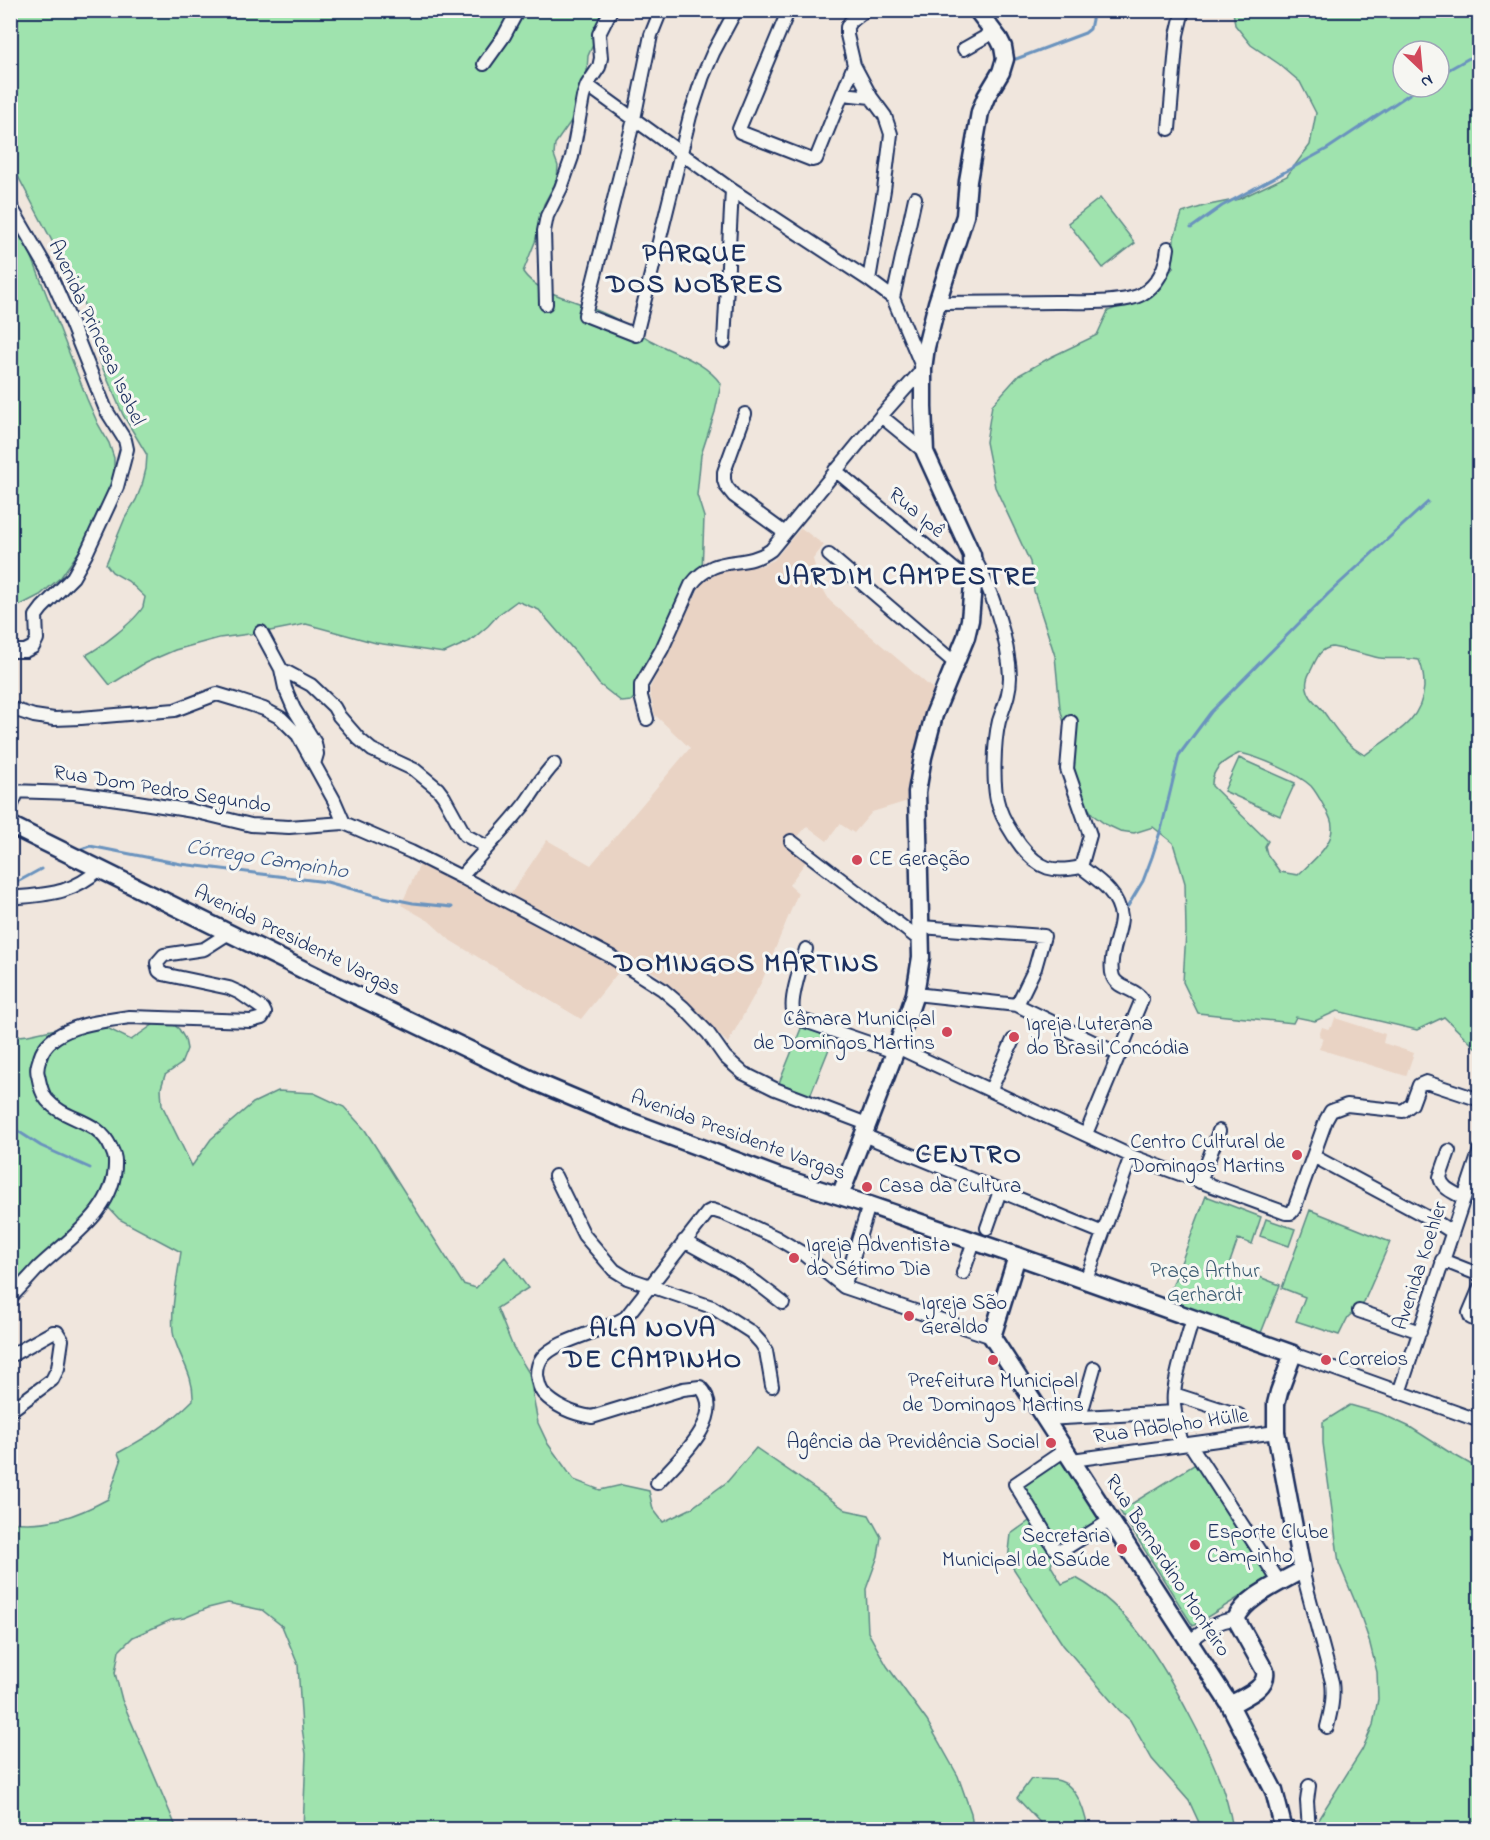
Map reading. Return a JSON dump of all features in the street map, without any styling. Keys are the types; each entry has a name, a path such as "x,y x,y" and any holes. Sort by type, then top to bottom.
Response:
{"main road":[{"path":"840,1196 915,994 921,965 917,792 934,715 966,637 971,606 972,555 925,452 923,369 937,303 965,216 968,181 980,112 1001,72 1005,59 1003,47 977,10"},
{"name":"Avenida Presidente Vargas","path":"12,823 229,933 536,1082 780,1177 974,1241 1293,1354"},
{"path":"992,1337 1017,1256"},
{"name":"Rua Bernardino Monteiro","path":"992,1337 1230,1705 1274,1791 1284,1830"},
{"path":"1230,1705 1261,1686 1266,1676 1236,1619 1243,1607 1250,1601 1302,1570 1276,1432 1276,1404 1293,1354"}],"street":[{"path":"484,64 504,36 518,10"},
{"path":"546,304 544,231 547,216 561,188 572,157 583,97 587,85 599,67 601,58 599,34 611,10"},
{"path":"661,10 651,35 634,119 585,315 636,335 681,153 703,76 736,10"},
{"path":"791,10 787,14 739,129 740,132 812,160 816,159 854,65"},
{"path":"866,10 856,16 847,27 847,35 854,65 885,117 891,134 869,280"},
{"path":"1170,129 1177,35 1183,10"},
{"path":"964,50 994,32"},
{"path":"587,85 732,190 893,298 923,369 835,470 771,550 751,561 718,564 698,576 691,585 662,649 641,685 641,696 647,719"},
{"path":"843,93 871,97"},
{"path":"724,342 732,190"},
{"path":"893,298 915,198"},
{"name":"Avenida Princesa Isabel","path":"10,205 48,270 106,410 125,440 127,449 117,487 86,554 72,577 36,616 37,639 33,647 25,651 10,651"},
{"path":"937,303 1075,302 1129,298 1145,292 1158,278 1164,270 1168,248"},
{"path":"745,414 724,472 724,480 734,496 785,532"},
{"path":"881,416 925,452"},
{"name":"Rua Ipê","path":"835,470 973,585"},
{"path":"829,555 956,664"},
{"path":"972,555 981,571 994,607 1008,658 1010,677 1009,691 999,721 996,740 995,780 998,806 1007,827 1028,855 1051,870 1063,871 1081,867"},
{"path":"971,606 994,607"},
{"path":"261,632 281,669 285,688 294,709 315,743 317,754 314,764"},
{"path":"281,669 311,686 334,707 359,739 372,750 415,770 438,789 465,835 487,847"},
{"path":"10,708 34,716 54,719 81,718 175,710 221,694 264,710 280,718 298,735 344,823 411,852 610,956 662,989 683,1007 708,1033 725,1057 743,1073 1000,1191 1103,1233"},
{"path":"1071,722 1066,770 1090,835 1081,867"},
{"path":"461,877 521,809 544,774 554,764"},
{"path":"10,809 14,791"},
{"name":"Rua Dom Pedro Segundo","path":"14,791 74,792 193,812 251,825 289,827 344,823"},
{"path":"792,841 921,934 1044,936 1035,968 1017,1005"},
{"path":"1081,867 1104,885 1117,901 1121,918 1113,952 1112,973 1116,981 1137,993 1142,999 1086,1134"},
{"path":"10,898 62,892 77,886 100,869"},
{"path":"10,1298 39,1268 84,1228 99,1210 113,1183 115,1159 105,1136 46,1100 36,1069 42,1049 54,1037 67,1030 116,1018 251,1021 262,1018 265,1013 263,1009 240,993 228,988 163,974 157,968 157,963 164,955 204,949 229,933"},
{"path":"806,949 793,1000 793,1012 802,1020 896,1050 991,1089 1131,1155 1286,1213 1293,1212 1331,1111 1347,1105 1403,1111 1412,1104 1419,1085 1430,1082 1479,1100"},
{"path":"915,994 1017,1005 1120,1055"},
{"path":"991,1089 1013,1040"},
{"path":"1200,1182 1218,1131"},
{"name":"Avenida Koehler","path":"1399,1393 1479,1150"},
{"path":"1449,1151 1440,1181 1445,1188 1463,1197"},
{"path":"1086,1280 1131,1155"},
{"path":"1313,1156 1452,1232"},
{"path":"555,1176 584,1235 614,1270 627,1278 699,1301 751,1332 766,1352 772,1386"},
{"path":"987,1228 1000,1191"},
{"path":"844,1287 869,1205"},
{"path":"657,1483 702,1431 709,1405 705,1392 700,1387 683,1389 592,1417 565,1410 549,1400 539,1389 538,1366 543,1357 576,1338 598,1331 626,1317 705,1214 712,1210 775,1237 802,1253 844,1287 992,1337"},
{"path":"684,1241 744,1274 783,1303"},
{"path":"963,1273 974,1241"},
{"path":"1442,1260 1479,1275"},
{"path":"1479,1287 1469,1313 1471,1318 1479,1322"},
{"path":"1359,1311 1420,1332"},
{"path":"1193,1318 1181,1358 1174,1394 1175,1412 1186,1445 1280,1583"},
{"path":"10,1356 53,1332 57,1332 62,1341 58,1368 52,1380 10,1412"},
{"name":"Avenida Presidente Vargas","path":"1293,1354 1479,1421"},
{"path":"1080,1417 1094,1368"},
{"path":"1174,1394 1239,1415"},
{"path":"1045,1419 1175,1412"},
{"name":"Rua Adolpho Hülle","path":"1069,1455 1186,1445 1276,1432"},
{"path":"1069,1455 1015,1484 1055,1549 1063,1550 1111,1520"},
{"path":"1302,1570 1334,1694 1327,1727"},
{"path":"1190,1641 1203,1630 1219,1622 1236,1619"},
{"path":"1309,1786 1307,1801 1309,1830"}],"shaded area":[{"path":"801,528 824,545 813,559 819,582 830,601 934,690 920,732 908,801 872,812 854,833 840,824 827,841 807,826 790,846 807,860 789,885 798,893 762,981 728,1043 658,975 559,919 510,895 547,840 591,865 690,748 655,715 649,690 701,584 709,576 719,571 763,565 774,560"},
{"path":"420,864 620,970 581,1019 451,941 429,921 401,905"},
{"path":"1335,1018 1385,1034 1383,1043 1414,1053 1406,1076 1319,1049 1323,1038 1319,1036 1322,1027 1328,1029 1332,1027"}],"green space":[{"path":"10,11 612,11 588,56 586,85 576,114 555,144 557,180 544,204 535,242 523,272 545,290 610,316 652,341 698,364 721,384 715,412 701,455 697,495 704,517 702,572 657,671 631,701 622,702 599,684 577,654 539,610 517,601 470,641 444,653 376,643 306,624 219,638 175,650 145,663 110,685 86,655 117,634 143,607 145,597 128,581 112,572 106,564 142,485 147,455 123,415 100,362 82,298 11,163"},
{"path":"1233,11 1479,11 1479,1051 1444,1017 1417,1030 1337,1011 1315,1021 1296,1017 1293,1023 1198,1013 1183,982 1186,932 1185,883 1173,843 1153,827 1134,833 1120,831 1105,824 1093,815 1073,786 1066,730 1060,708 1055,656 1034,591 1030,562 995,487 986,442 992,405 1019,375 1097,335 1108,311 1149,296 1173,268 1174,238 1182,213 1239,199 1287,176 1310,145 1316,113 1300,82 1251,45 1235,25","holes":["1332,647 1381,658 1414,659 1419,660 1420,663 1424,687 1417,711 1403,728 1365,755 1346,742 1308,692 1307,682 1316,659 1325,649","1240,753 1277,766 1305,781 1317,794 1331,820 1329,841 1320,854 1298,875 1280,872 1267,854 1265,846 1268,841 1212,786 1216,769"]},
{"path":"1100,198 1135,243 1103,268 1068,223"},
{"path":"10,213 28,247 87,399 114,458 114,486 78,553 61,577 40,595 11,610"},
{"path":"1239,758 1295,783 1280,816 1224,791"},
{"path":"160,1020 170,1022 179,1029 185,1039 187,1049 181,1064 165,1075 161,1088 162,1105 192,1166 211,1139 253,1103 278,1091 314,1093 344,1107 365,1130 463,1284 476,1288 505,1257 528,1288 497,1308 513,1347 529,1373 538,1423 548,1444 574,1480 600,1490 622,1485 649,1491 653,1509 663,1522 690,1509 727,1482 756,1448 846,1510 869,1515 881,1537 878,1556 866,1589 868,1632 887,1666 927,1721 958,1776 971,1813 973,1829 303,1829 306,1754 298,1665 282,1626 262,1610 228,1603 171,1620 133,1637 119,1651 115,1673 122,1700 177,1829 11,1829 11,1522 37,1523 61,1519 108,1499 121,1461 118,1453 184,1409 193,1400 193,1391 173,1328 174,1295 181,1252 119,1219 107,1206 11,1290 11,1037 93,1021 131,1040"},
{"path":"802,1026 833,1039 810,1096 779,1083"},
{"name":"Praça Arthur Gerhardt","path":"1206,1196 1261,1217 1252,1244 1238,1239 1229,1265 1280,1285 1259,1338 1166,1303"},
{"path":"1310,1210 1390,1242 1363,1304 1348,1317 1339,1335 1296,1321 1305,1297 1282,1288"},
{"path":"1266,1219 1295,1229 1289,1246 1260,1236"},
{"path":"1350,1405 1382,1414 1410,1427 1479,1469 1479,1829 1319,1829 1319,1818 1362,1750 1373,1725 1378,1699 1377,1672 1369,1640 1339,1563 1323,1443 1323,1422"},
{"path":"1061,1459 1101,1520 1063,1546 1059,1545 1020,1486"},
{"name":"Esporte Clube Campinho","path":"1197,1463 1270,1578 1193,1626 1120,1511"},
{"path":"1032,1519 1054,1554 1051,1566 1062,1584 1076,1578 1096,1590 1129,1621 1157,1658 1211,1758 1227,1800 1233,1829 1201,1829 1189,1801 1152,1759 1130,1720 1063,1645 1008,1560 1011,1534"},
{"path":"1031,1779 1060,1781 1072,1789 1080,1801 1088,1829 1046,1829 1017,1798"}],"waterway":[{"path":"1016,59 1085,33 1090,29 1094,10"},
{"path":"1451,68 1480,52"},
{"path":"1191,228 1222,206 1327,149 1402,99"},
{"path":"1128,906 1143,881 1152,857 1179,755 1211,712 1329,593 1428,502"},
{"name":"Córrego Campinho","path":"78,850 90,846 181,864 327,882 413,903 452,907"},
{"name":"Córrego Campinho","path":"10,883 19,881 41,869"},
{"path":"10,1126 41,1146 90,1168"}],"place":[{"name":"CE Geração","path":"857,860"},
{"name":"Câmara Municipal de Domingos Martins","path":"947,1032"},
{"name":"Igreja Luterana do Brasil Concódia","path":"1014,1037"},
{"name":"Centro Cultural de Domingos Martins","path":"1297,1155"},
{"name":"Casa da Cultura","path":"867,1187"},
{"name":"Igreja Adventista do Sétimo Dia","path":"794,1258"},
{"name":"Igreja São Geraldo","path":"909,1316"},
{"name":"Prefeitura Municipal de Domingos Martins","path":"993,1360"},
{"name":"Correios","path":"1326,1360"},
{"name":"Agência da Previdência Social","path":"1051,1443"},
{"name":"Esporte Clube Campinho","path":"1195,1545"},
{"name":"Secretaria Municipal de Saúde","path":"1122,1549"}],"district":[{"name":"PARQUE DOS NOBRES","path":"695,270"},
{"name":"JARDIM CAMPESTRE","path":"908,577"},
{"name":"DOMINGOS MARTINS","path":"747,964"},
{"name":"CENTRO","path":"969,1155"},
{"name":"ALA NOVA DE CAMPINHO","path":"653,1344"}]}
